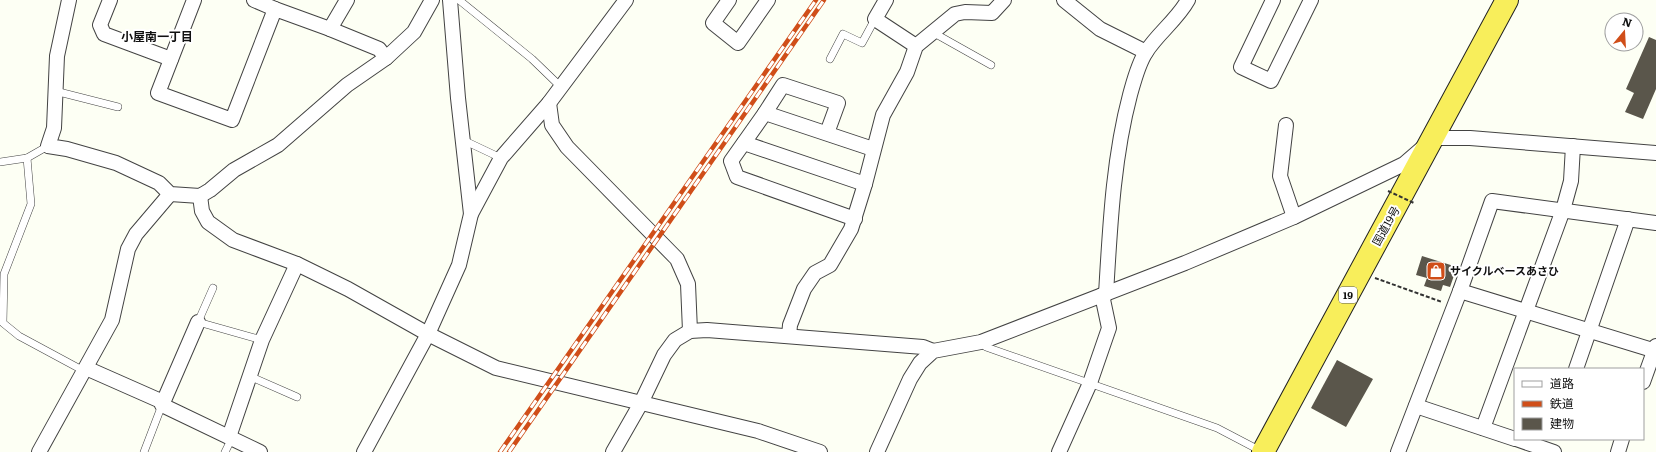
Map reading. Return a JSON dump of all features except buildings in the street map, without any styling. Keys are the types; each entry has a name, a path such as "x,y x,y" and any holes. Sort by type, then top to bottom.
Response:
{"highway":[{"name":"国道19号","path":"1263,452 1434,138 1506,0"}],"street":[{"path":"69,0 57,56 54,128 48,146 67,149 116,163 158,183 170,194 200,196 210,190 234,170 278,145 347,85 386,58 414,32 432,0"},
{"path":"110,0 100,25 104,34 171,59"},
{"path":"194,0 158,93 232,120 275,9"},
{"path":"254,0 379,49 386,58"},
{"path":"330,29 347,0"},
{"path":"450,0 463,140 472,214"},
{"path":"364,452 428,334 459,265 472,214 501,158 549,103 626,0"},
{"path":"729,0 712,23 738,43 768,0"},
{"path":"886,0 875,19 916,46"},
{"path":"789,336 790,325 804,289 815,273 830,265 855,219 883,115 907,72 916,46 956,14 965,12 992,13 1004,0"},
{"path":"1064,0 1100,29 1146,52"},
{"path":"1059,452 1090,383 1109,328 1104,295 1109,238 1122,124 1134,78 1146,52 1182,11 1188,0"},
{"path":"1274,0 1241,67 1271,81 1311,0"},
{"path":"827,133 838,103 784,85 731,161 737,177 855,219"},
{"path":"549,103 552,125 567,147 677,259 688,284 690,331"},
{"path":"765,113 873,149"},
{"path":"1286,125 1280,176 1294,217"},
{"path":"877,452 910,379 920,363 933,351 980,342 1104,295 1294,217 1404,164 1434,138 1470,138 1656,152"},
{"path":"744,143 865,184"},
{"path":"1483,428 1563,210 1571,181 1573,146"},
{"path":"40,452 112,320 128,249 136,234 170,194"},
{"path":"200,196 202,211 208,222 233,240 297,264 348,289 428,334 496,368 758,431 820,452"},
{"path":"1398,452 1460,291 1492,201 1656,223"},
{"path":"1576,368 1628,219"},
{"path":"230,438 262,340 297,264"},
{"path":"1460,291 1590,331 1656,349 1644,379"},
{"path":"162,404 198,322"},
{"path":"613,452 641,403 664,355 675,340 690,331 707,330 923,347 933,351"},
{"path":"85,370 162,404 260,452"},
{"path":"1416,406 1514,439"},
{"path":"1519,440 1550,447"},
{"path":"1618,452 1622,440"}],"lane":[{"path":"459,0 532,59 561,87"},
{"path":"830,59 843,34 862,43 875,19"},
{"path":"934,33 991,64"},
{"path":"55,91 118,107"},
{"path":"463,140 501,158"},
{"path":"0,162 27,158 48,146"},
{"path":"27,158 32,204 4,274 1,303 3,323 18,336 85,370"},
{"path":"213,288 198,322 262,340"},
{"path":"980,342 986,347 1217,428 1263,452"},
{"path":"249,376 297,396"},
{"path":"144,452 162,404"},
{"path":"225,452 230,438"}],"path":[{"path":"1388,190 1414,203"},
{"path":"1368,276 1454,306"}],"railway":[{"path":"500,452 816,0"},
{"path":"509,452 824,0"}],"place":[{"name":"サイクルベースあさひ","path":"1436,271"}],"district":[{"name":"小屋南一丁目","path":"157,37"}]}
